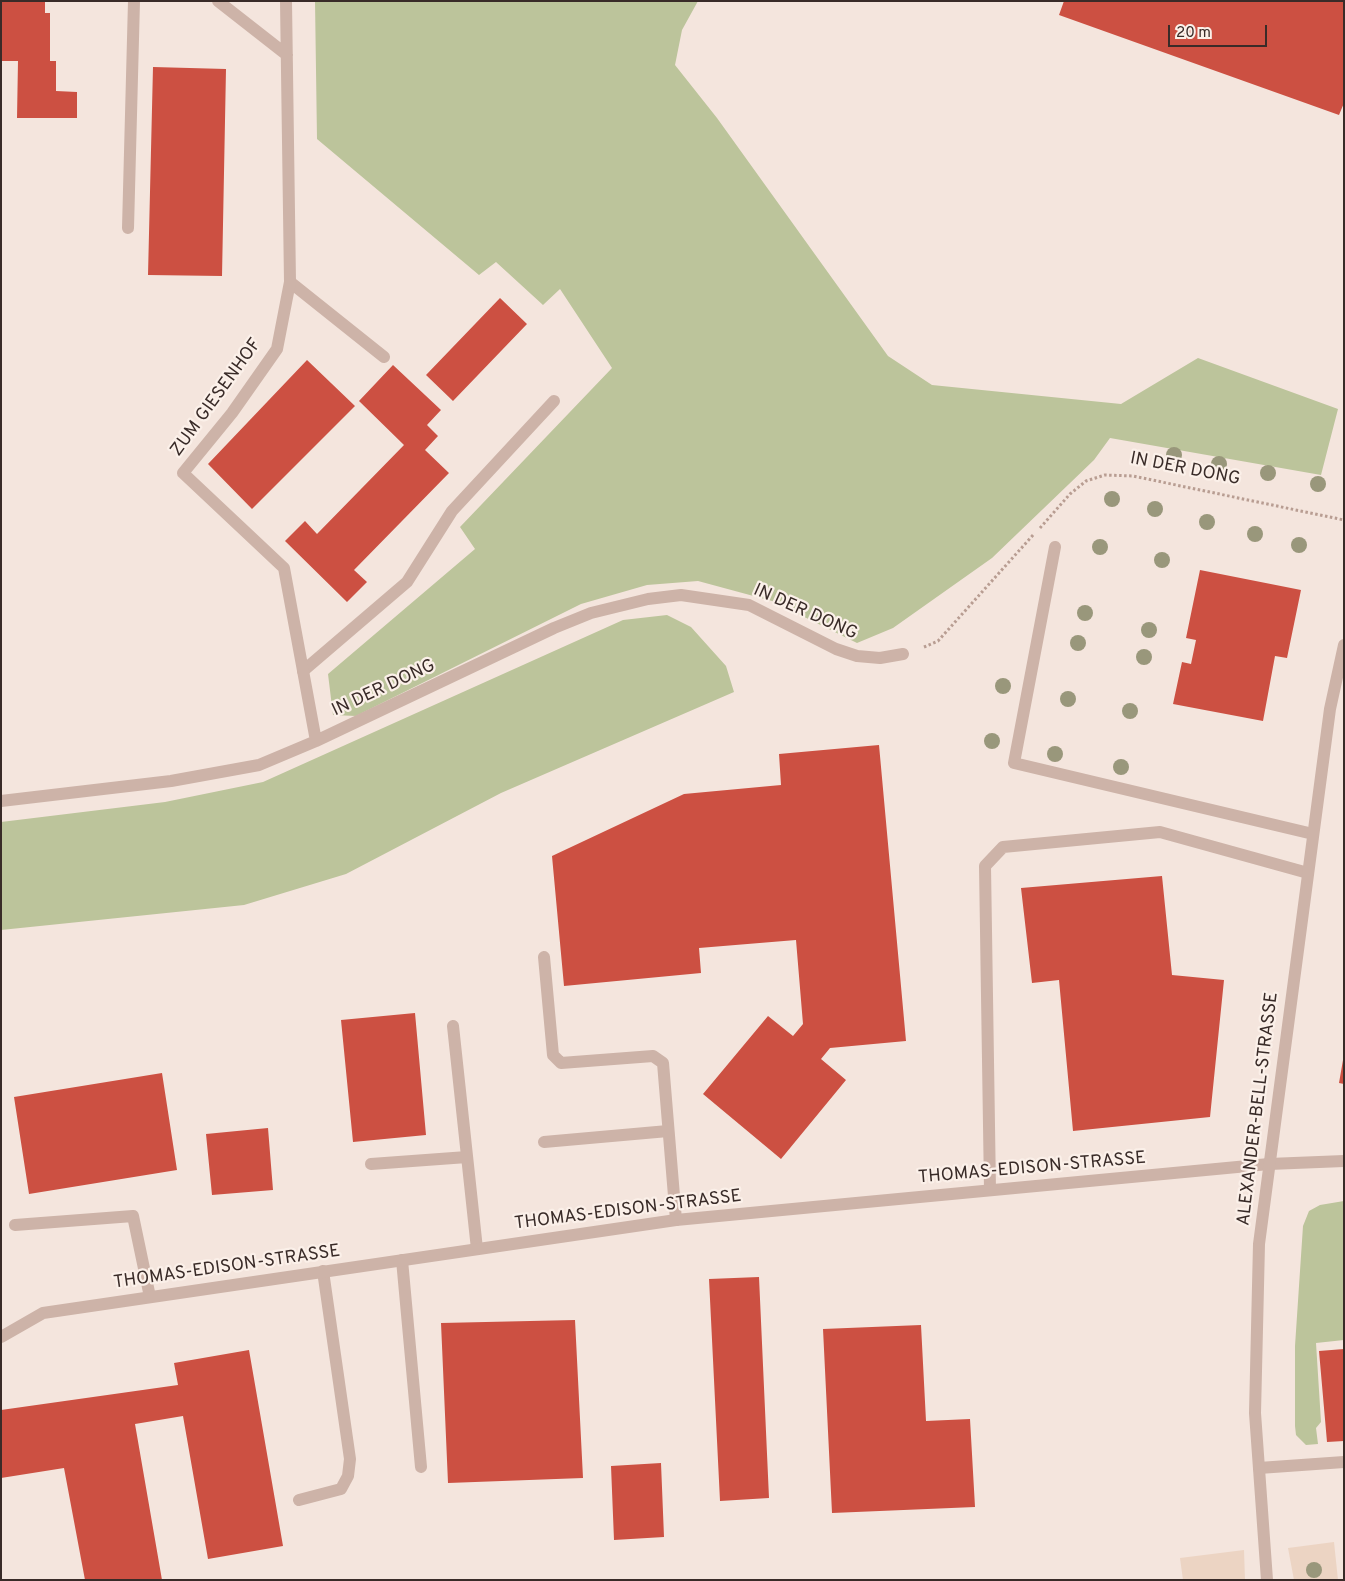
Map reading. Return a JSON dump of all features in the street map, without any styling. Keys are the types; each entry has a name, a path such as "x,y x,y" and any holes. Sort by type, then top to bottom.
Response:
{"street":[{"path":"128,228 134,1"},
{"path":"218,1 287,55"},
{"name":"ZUM GIESENHOF","path":"286,1 290,282 277,349 232,412 183,473 284,568 316,741"},
{"path":"290,282 384,357"},
{"path":"304,672 408,582 452,511 554,401"},
{"path":"1055,547 1014,763 1314,834"},
{"name":"IN DER DONG","path":"1,801 171,781 260,765 316,741 554,628 591,613 648,599 681,596 749,605 836,649 856,656 880,658 903,654"},
{"name":"ALEXANDER-BELL-STRASSE","path":"1267,1580 1255,1413 1259,1244 1330,710 1344,645"},
{"path":"990,1190 985,866 1004,846 1160,832 1308,873"},
{"path":"544,957 553,1055 561,1063 653,1056 663,1063 676,1220"},
{"path":"453,1026 477,1249"},
{"path":"544,1142 668,1130"},
{"path":"370,1164 467,1157"},
{"name":"THOMAS-EDISON-STRASSE","path":"1,1337 43,1313 676,1220 1269,1164 1344,1161"},
{"path":"15,1225 133,1216 150,1297"},
{"path":"402,1260 421,1467"},
{"path":"298,1500 341,1489 348,1476 350,1459 323,1271"},
{"path":"1259,1468 1344,1462"}],"path":[{"name":"IN DER DONG","path":"903,654 938,641 1070,494 1086,481 1105,475 1133,476 1344,520"}],"green space":[{"path":"315,1 698,1 682,30 675,65 717,118 888,356 932,385 1121,404 1198,358 1338,409 1321,475 1110,438 1094,460 992,558 893,628 857,643 772,601 698,581 647,585 581,604 356,716 333,715 328,674 475,549 460,527 612,368 560,289 543,305 496,262 479,275 317,139"},
{"path":"667,615 691,627 726,666 734,692 501,793 346,874 244,905 1,930 1,822 165,802 263,782 623,620"},
{"path":"1344,1201 1344,1340 1316,1343 1321,1422 1316,1428 1318,1444 1306,1445 1296,1435 1295,1426 1295,1346 1303,1226 1309,1211 1320,1205"}],"shaded area":[{"path":"1334,1542 1338,1580 1294,1580 1288,1548"},
{"path":"1244,1550 1245,1580 1183,1580 1180,1558"}],"building":[{"path":"1,1 45,1 45,13 50,13 50,61 56,61 56,91 77,92 77,118 17,118 18,61 1,61"},
{"path":"1064,1 1344,1 1344,103 1339,115 1059,15"},
{"path":"153,67 226,69 222,276 148,275"},
{"path":"500,298 527,324 453,401 426,375"},
{"path":"307,360 355,406 252,509 208,464"},
{"path":"393,365 441,410 427,425 438,436 425,450 449,473 354,570 367,582 347,602 285,541 305,521 317,534 404,445 359,401"},
{"path":"1200,570 1301,590 1287,658 1275,656 1263,721 1173,704 1182,662 1191,664 1196,640 1186,638"},
{"path":"879,745 906,1041 830,1048 821,1059 846,1080 781,1159 703,1094 768,1016 793,1036 803,1024 796,940 699,948 701,973 564,986 552,856 684,794 781,785 779,754"},
{"path":"1162,876 1172,975 1224,980 1210,1117 1073,1131 1059,980 1032,983 1021,888"},
{"path":"415,1013 426,1135 353,1142 341,1020"},
{"path":"1344,1060 1344,1084 1339,1083"},
{"path":"162,1073 177,1170 29,1194 14,1097"},
{"path":"268,1128 273,1190 212,1195 206,1134"},
{"path":"759,1277 769,1498 720,1501 709,1279"},
{"path":"575,1320 583,1478 448,1483 441,1323"},
{"path":"921,1325 926,1421 970,1419 975,1507 832,1513 823,1329"},
{"path":"1344,1349 1344,1441 1327,1442 1319,1351"},
{"path":"249,1350 283,1546 208,1559 183,1416 135,1424 162,1580 85,1580 64,1468 1,1478 1,1410 178,1385 174,1363"},
{"path":"661,1463 664,1537 614,1540 611,1466"}]}
